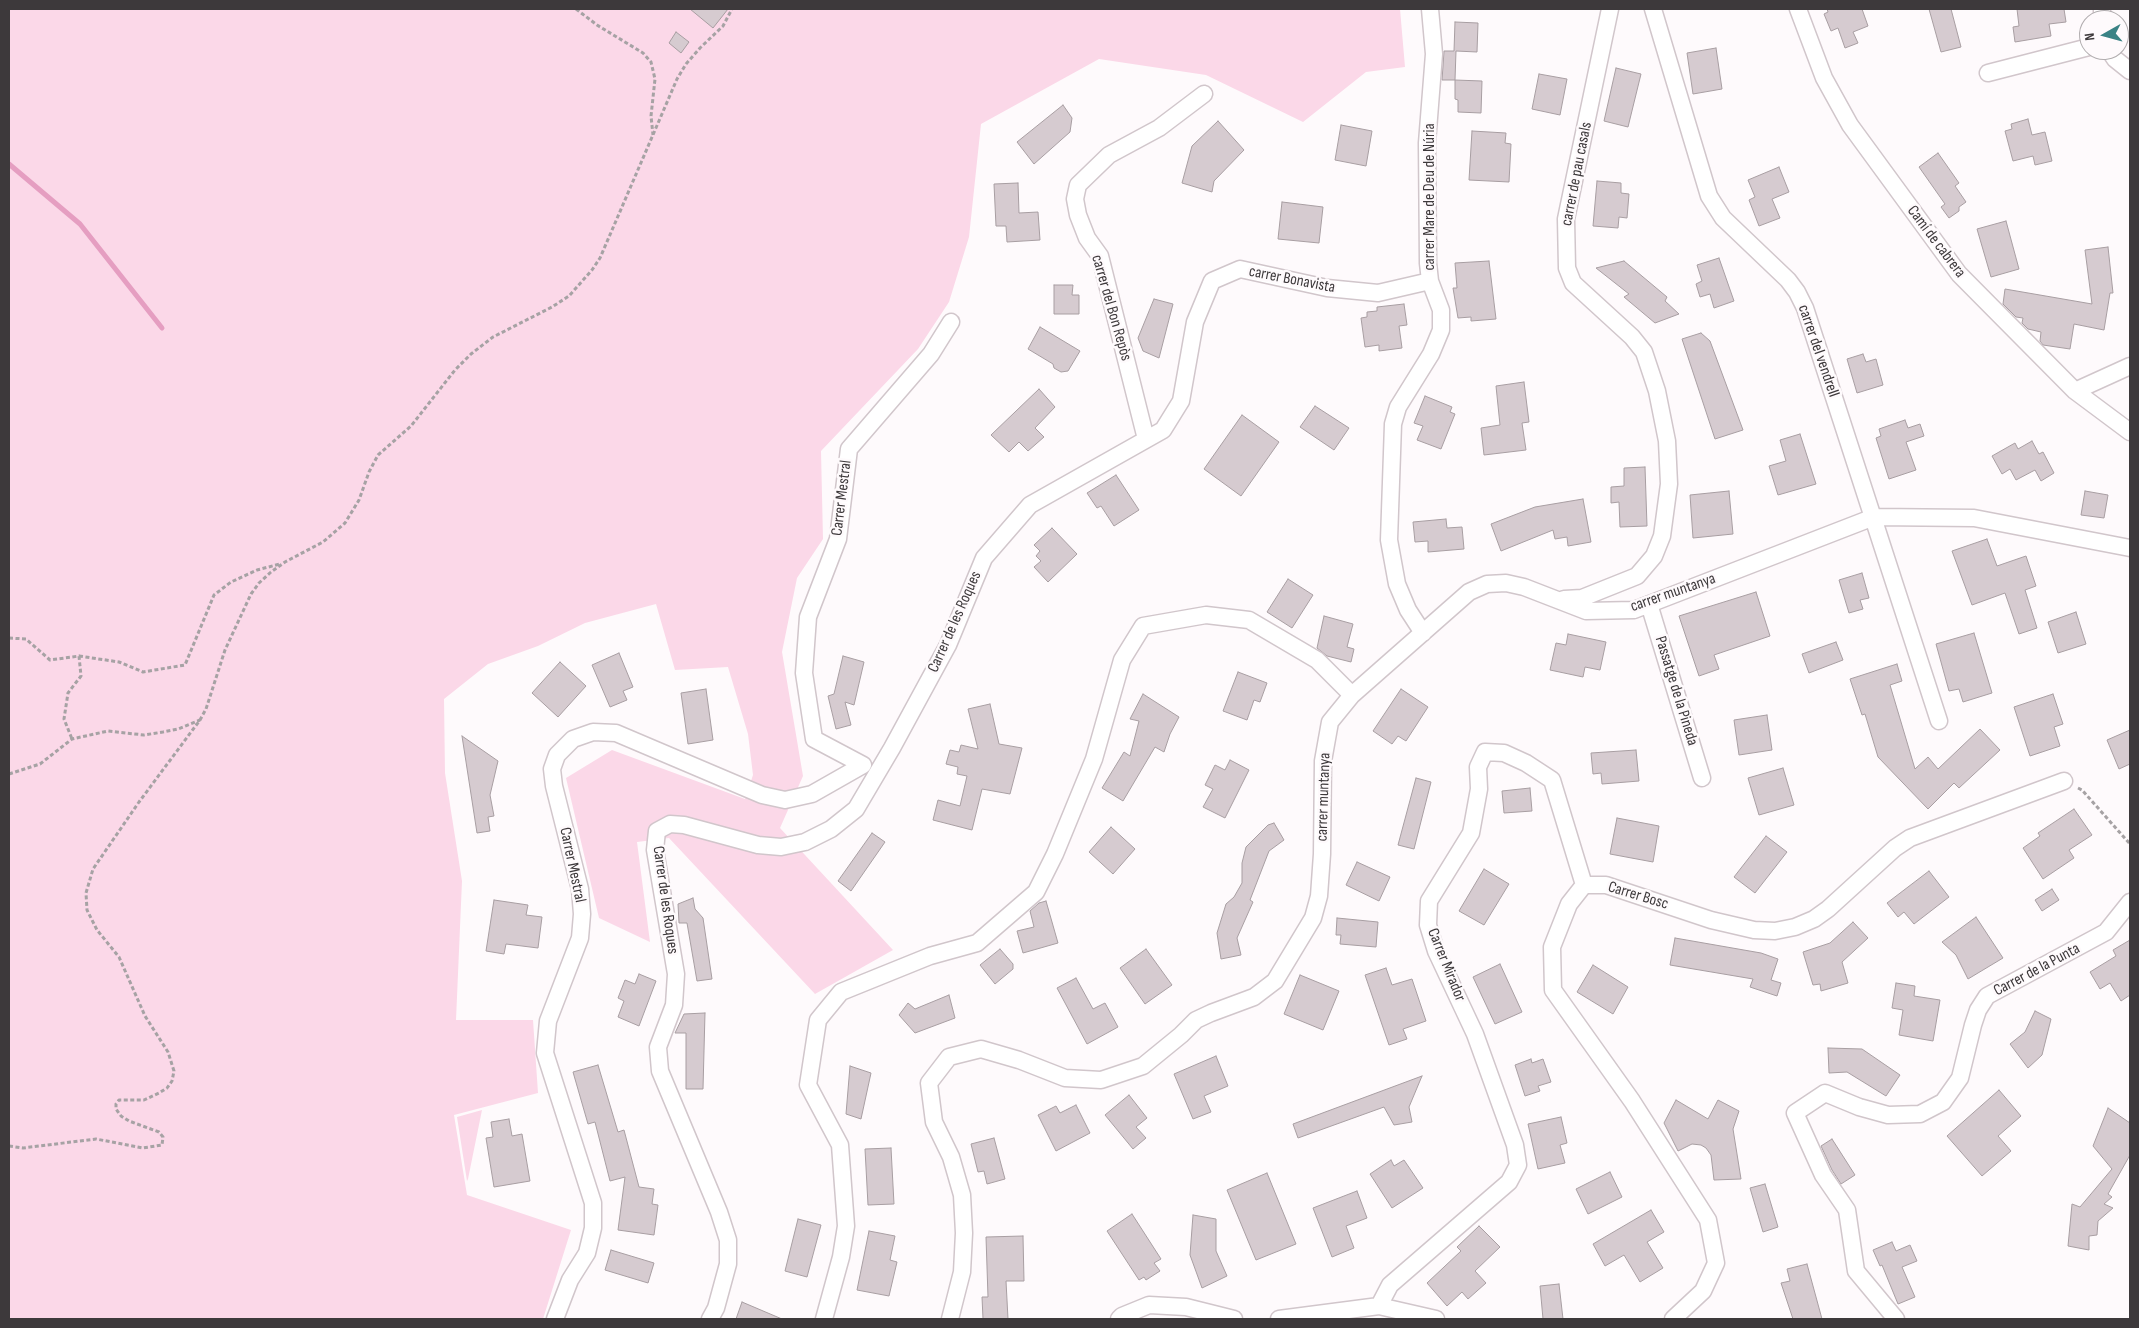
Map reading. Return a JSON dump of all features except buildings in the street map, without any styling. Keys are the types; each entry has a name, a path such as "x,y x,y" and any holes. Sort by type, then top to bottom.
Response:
{"street":[{"name":"carrer Mare de Deu de Núria","path":"1423,633 1408,610 1397,584 1390,530 1392,424 1398,406 1428,360 1441,330 1441,310 1430,281 1428,263 1427,143 1434,54 1430,9"},
{"name":"carrer de pau casals","path":"1559,600 1582,598 1637,576 1654,556 1662,536 1669,484 1667,441 1657,391 1644,352 1632,337 1573,283 1567,268 1566,219 1610,9"},
{"name":"carrer del vendrell","path":"1653,9 1709,196 1723,218 1788,280 1805,308 1939,721"},
{"name":"Camí de cabrera","path":"1798,9 1824,78 1856,132 1959,274 2075,391 2130,432"},
{"path":"1988,73 2079,49"},
{"path":"2116,60 2130,71"},
{"name":"carrer del Bon Repòs","path":"1146,439 1100,256 1087,238 1078,215 1075,199 1078,185 1109,155 1159,128 1204,94"},
{"name":"carrer Bonavista","path":"1146,439 1163,430 1181,401 1195,322 1212,281 1240,269 1328,288 1378,294 1430,281"},
{"name":"Carrer Mestral","path":"863,765 814,739 804,673 808,617 838,539 849,449 931,354 951,322"},
{"path":"2075,391 2130,366"},
{"name":"Carrer de les Roques","path":"710,1319 716,1308 728,1264 728,1240 719,1212 660,1070 658,1047 674,1005 676,974 655,850 657,831 670,824 684,825 758,845 782,847 805,842 831,829 856,809 892,748 948,645 984,558 1030,505 1146,439"},
{"name":"carrer muntanya","path":"950,1319 962,1272 964,1233 962,1196 951,1157 934,1122 929,1083 949,1057 981,1050 1019,1060 1065,1078 1101,1080 1143,1066 1196,1020 1211,1012 1254,997 1275,981 1312,918 1319,896 1322,854 1323,761 1330,722 1352,695 1469,592 1487,584 1506,583 1524,587 1586,610 1634,610 1874,518 1974,518 2130,548"},
{"name":"Passatge de la Pineda","path":"1649,604 1702,778"},
{"path":"824,1319 841,1257 846,1226 840,1145 808,1085 818,1020 841,992 930,956 977,943 1036,892 1055,854 1094,759 1122,660 1143,626 1206,615 1249,620 1317,660 1352,695"},
{"name":"Carrer Mestral","path":"554,1319 570,1280 587,1253 593,1219 593,1203 587,1181 545,1054 548,1021 580,938 582,914 580,888 554,786 552,769 557,755 573,739 593,732 616,734 762,795 785,800 812,794 892,748"},
{"name":"Carrer Mirador","path":"1379,1306 1390,1285 1509,1182 1518,1165 1515,1145 1474,1034 1436,950 1428,924 1429,901 1470,832 1479,789 1478,767 1485,752 1504,754 1526,763 1552,780 1584,885"},
{"name":"Carrer Bosc","path":"1673,1319 1703,1291 1716,1263 1708,1220 1632,1101 1552,990 1552,947 1569,904 1584,885 1606,885 1711,920 1754,930 1775,931 1795,927 1814,919 1828,909 1895,848 1910,838 2064,781"},
{"name":"Carrer de la Punta","path":"1896,1319 1856,1272 1847,1210 1823,1175 1795,1113 1824,1093 1859,1107 1888,1115 1920,1114 1943,1102 1960,1078 1973,1025 1978,1010 1987,996 2106,932 2130,902"},
{"path":"1119,1319 1149,1304 1186,1307 1234,1319"},
{"path":"1279,1319 1379,1306 1400,1316 1436,1319"}],"path":[{"path":"576,9 597,26 643,53 651,62 655,79 652,116 653,135"},
{"path":"9,1146 23,1148 96,1138 144,1148 162,1145 163,1137 159,1132 129,1121 121,1116 116,1109 116,1104 119,1100 151,1098 167,1088 172,1081 173,1062 143,1010 119,957 90,920 85,903 93,870 139,802 200,720 211,696 225,650 251,594 259,583 270,572 285,562 313,549 345,523 359,500 369,472 378,455 411,426 455,370 471,354 493,337 552,307 569,296 600,258 678,79 686,64 730,15 732,9"},
{"path":"9,638 26,639 50,660 79,656 119,662 143,672 185,666 214,595 231,582 257,570 285,562"},
{"path":"72,738 64,719 68,693 81,676 79,656"},
{"path":"9,774 40,764 72,738 108,731 144,735 178,729 200,720"},
{"path":"2082,790 2130,844"}],"shaded area":[{"path":"9,9 1400,9 1405,67 1366,72 1303,122 1206,75 1099,59 981,124 969,237 949,302 918,349 821,451 823,539 797,578 782,652 803,776 780,828 893,950 815,994 669,838 637,842 650,942 599,918 566,778 612,750 745,799 753,775 748,734 728,667 675,670 656,604 585,623 538,646 488,664 444,699 445,773 462,881 456,1020 533,1020 538,1093 454,1115 467,1195 571,1230 543,1319 9,1319"},
{"path":"482,1110 468,1179 467,1181 457,1117"}],"waterway":[{"path":"9,164 80,224 162,328"}]}
